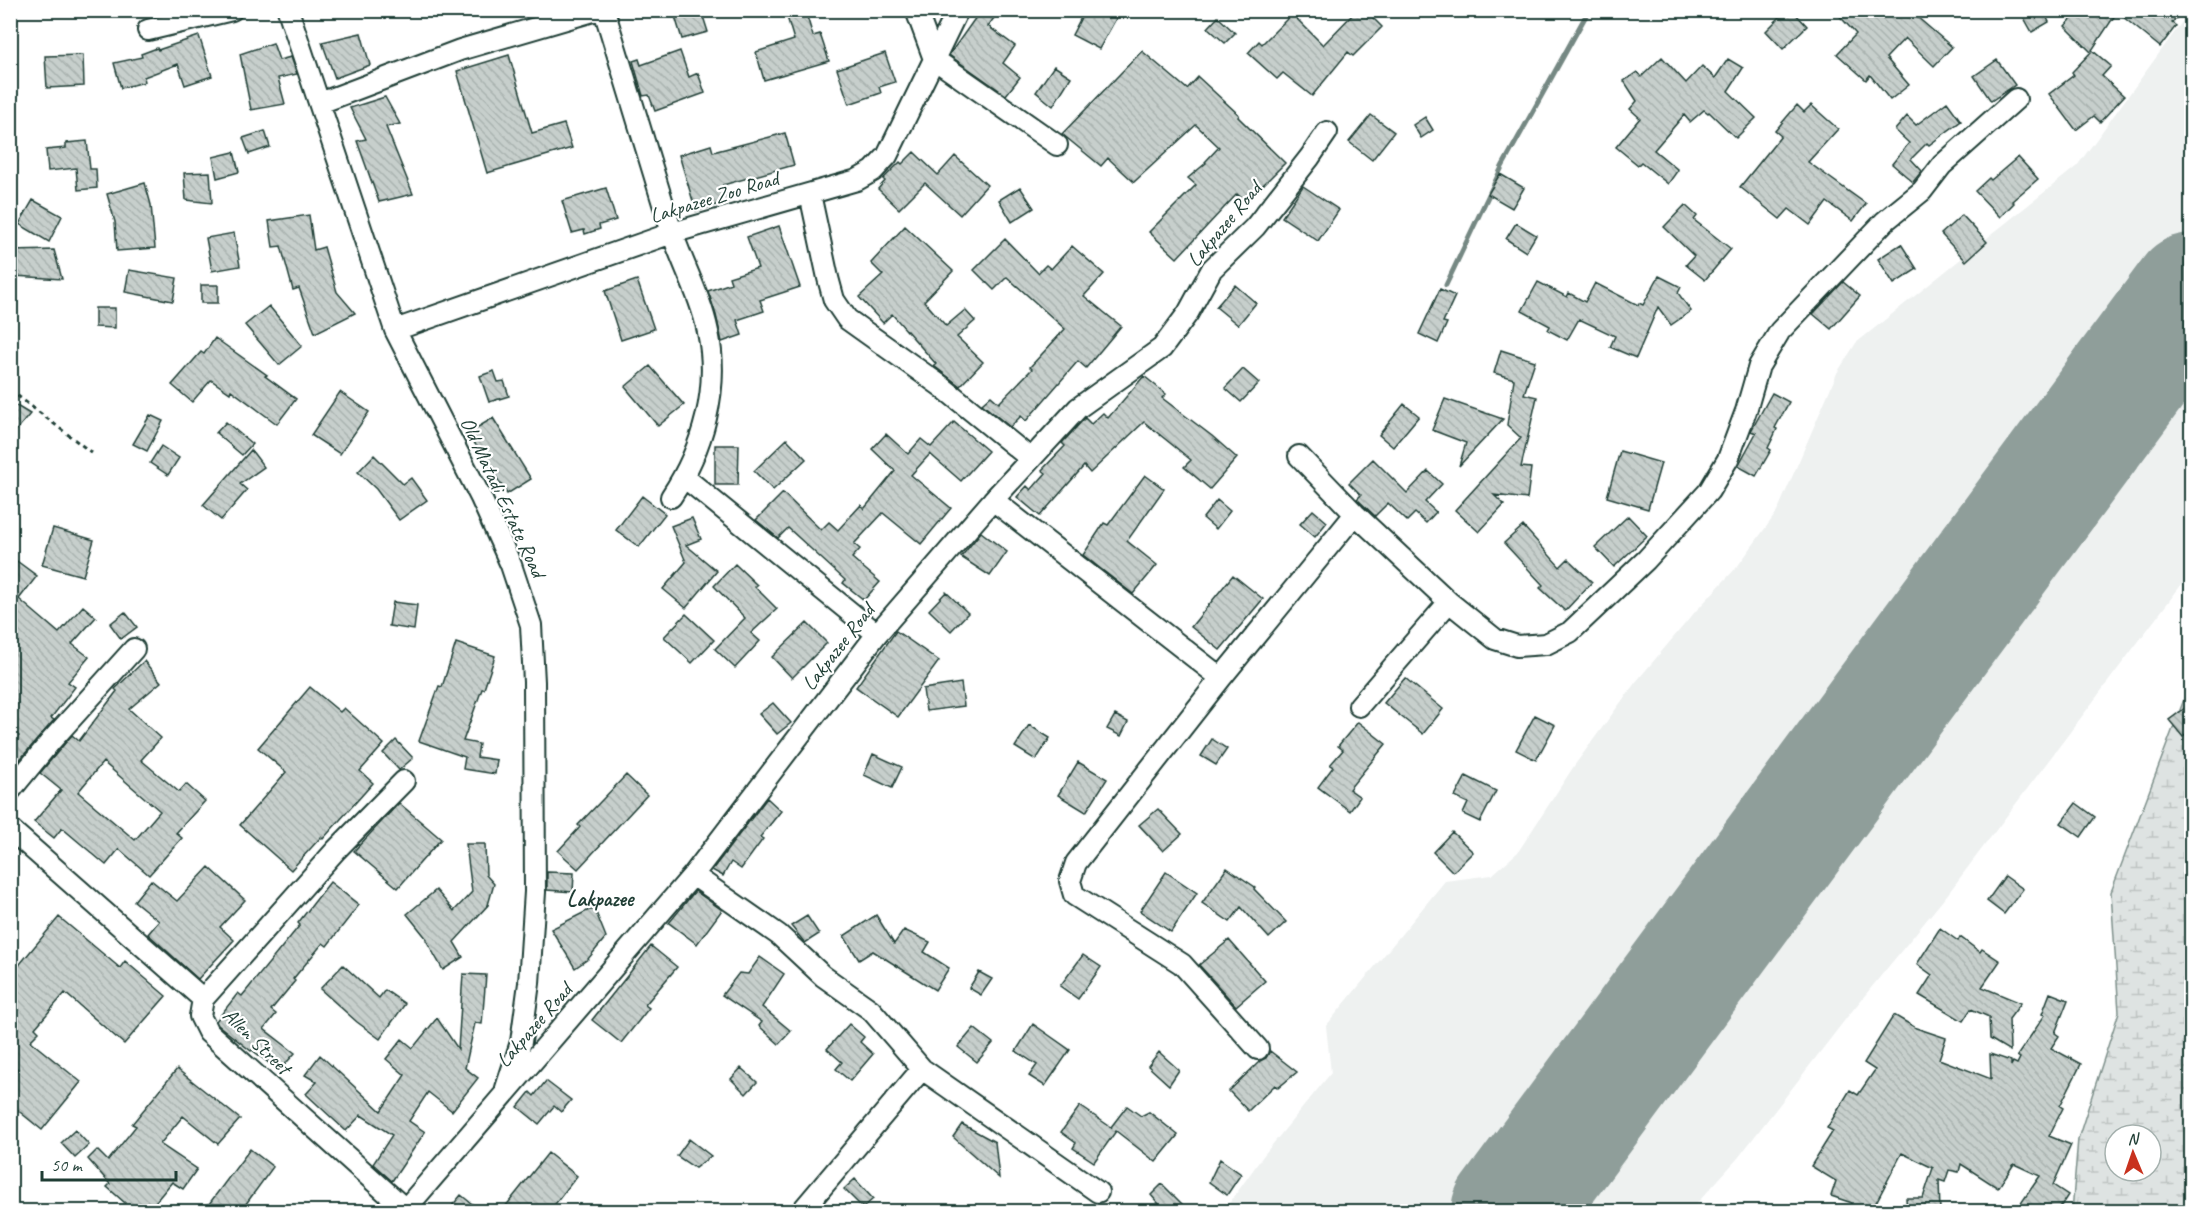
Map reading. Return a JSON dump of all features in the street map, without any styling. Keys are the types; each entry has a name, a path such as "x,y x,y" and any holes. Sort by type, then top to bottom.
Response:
{"street":[{"path":"148,30 232,10"},
{"name":"Old Matadi Estate Road","path":"288,10 395,330 481,498 511,565 531,625 534,682 535,892 530,983 521,1042 502,1098"},
{"path":"320,103 460,50 597,10"},
{"path":"604,10 672,233 699,301 708,332 712,361 711,389 702,437 684,477 671,497"},
{"path":"916,10 934,59 1057,145"},
{"name":"Lakpazee Zoo Road","path":"395,330 672,233 857,180 873,171 887,156 958,10"},
{"path":"1299,456 1355,514 1449,602 1495,639 1517,646 1546,644 1570,632 1646,560 1709,490 1728,459 1746,411 1759,366 1780,331 1885,221 1922,191 1942,165 2016,99"},
{"name":"Lakpazee Road","path":"404,1210 693,875 877,634 993,500 1078,408 1162,348 1188,313 1212,269 1255,227 1327,132"},
{"path":"810,194 834,300 847,319 941,386 1031,459"},
{"path":"684,477 877,634"},
{"path":"993,500 1221,678"},
{"path":"1258,1049 1182,964 1074,895 1070,881 1076,863 1221,678 1355,514"},
{"path":"1359,706 1449,602"},
{"path":"10,791 51,741 134,649"},
{"path":"203,999 336,850 404,781"},
{"name":"Allen Street","path":"10,829 203,999 200,1016 208,1032 404,1210"},
{"path":"693,875 779,935 823,976 871,1010 922,1069 1098,1192"},
{"path":"801,1212 922,1069"}],"path":[{"path":"10,390 92,453"}],"shaded area":[{"path":"2190,11 2191,572 1947,895 1848,1016 1738,1158 1690,1211 1223,1212 1263,1156 1331,1073 1326,1026 1445,881 1492,875 1518,852 1574,766 1635,683 1695,612 1737,567 1777,512 1837,373 1856,343 2077,166"}],"green space":[{"path":"2191,681 2191,1211 2072,1212 2078,1139 2119,1012 2111,892"}],"building":[{"path":"682,10 701,10 708,32 682,39 674,13"},
{"path":"785,10 805,10 813,36 820,34 829,61 764,80 756,52 794,40"},
{"path":"981,10 1000,10 988,26 1015,46 1003,63 1020,77 1006,95 949,55"},
{"path":"1085,10 1110,10 1118,15 1099,49 1072,35"},
{"path":"1357,10 1365,10 1382,27 1353,56 1348,52 1312,96 1283,73 1277,79 1248,53 1259,41 1262,44 1292,14 1323,45"},
{"path":"1787,10 1792,10 1807,26 1783,49 1766,31"},
{"path":"1834,10 1909,10 1952,47 1934,66 1905,38 1886,58 1909,85 1890,100 1870,75 1866,80 1837,54 1856,34"},
{"path":"2033,10 2043,10 2049,22 2032,32 2023,16"},
{"path":"2080,10 2184,10 2172,23 2176,26 2160,47 2117,12 2092,50 2111,66 2102,76 2124,96 2100,122 2094,116 2076,130 2049,94 2074,75 2072,72 2091,52 2065,26"},
{"path":"1218,17 1235,33 1225,43 1208,28"},
{"path":"361,33 370,65 335,78 322,42"},
{"path":"199,36 212,76 185,85 178,64 144,77 145,82 121,88 114,63 142,57 141,54 157,48 158,50"},
{"path":"273,43 279,60 291,57 297,74 278,78 285,104 251,110 240,54"},
{"path":"680,51 689,77 698,73 705,93 655,111 649,95 643,96 633,61 639,59 641,65"},
{"path":"1142,51 1187,89 1198,77 1285,163 1246,202 1237,194 1177,258 1149,232 1196,185 1188,178 1206,163 1219,147 1196,125 1134,182 1108,158 1101,166 1062,134"},
{"path":"885,53 895,82 879,87 881,93 849,104 837,69"},
{"path":"83,55 84,86 47,88 45,56"},
{"path":"509,55 532,133 564,124 572,148 487,173 457,71"},
{"path":"1662,57 1686,83 1702,66 1715,78 1728,59 1743,68 1728,91 1756,118 1736,138 1709,112 1704,110 1690,122 1684,115 1654,150 1678,170 1668,184 1641,162 1638,165 1616,147 1640,118 1630,109 1637,101 1624,81 1637,72 1641,77"},
{"path":"1997,60 2015,85 1991,101 1974,76"},
{"path":"1054,66 1071,77 1053,106 1036,92"},
{"path":"385,97 400,124 386,127 413,194 379,202 357,141 366,139 350,108"},
{"path":"1947,102 1961,121 1929,145 1927,143 1911,159 1922,171 1913,182 1892,164 1909,143 1895,130 1907,116 1916,125"},
{"path":"1797,105 1804,112 1811,105 1838,129 1808,162 1866,204 1853,221 1827,202 1810,225 1789,209 1780,219 1740,187 1781,136 1775,131"},
{"path":"1371,115 1394,132 1372,160 1349,142"},
{"path":"1425,117 1433,130 1421,138 1413,125"},
{"path":"265,131 270,147 249,154 243,138"},
{"path":"785,133 794,165 723,185 729,201 696,211 679,155 711,145 713,152"},
{"path":"87,141 90,169 96,169 97,188 78,190 76,168 48,171 46,150 66,148 66,143"},
{"path":"234,152 239,172 217,178 213,157"},
{"path":"914,152 938,175 955,156 987,185 960,215 925,183 899,209 878,189 885,181 883,179"},
{"path":"2018,157 2038,179 2012,201 2014,203 2000,217 1975,191"},
{"path":"210,172 212,203 186,200 184,173"},
{"path":"1500,174 1524,188 1512,208 1488,194"},
{"path":"145,183 151,205 155,248 117,251 115,222 107,194"},
{"path":"1303,186 1339,210 1318,241 1282,217"},
{"path":"1020,187 1034,208 1012,222 999,200"},
{"path":"606,188 616,220 599,225 600,229 585,234 584,230 572,233 562,201"},
{"path":"33,200 62,216 49,242 19,224"},
{"path":"1685,205 1697,216 1694,220 1731,249 1705,280 1686,265 1694,256 1664,227"},
{"path":"309,215 314,250 324,247 337,292 355,313 315,333 299,288 293,290 281,246 273,247 269,221"},
{"path":"1962,215 1987,242 1966,261 1941,234"},
{"path":"1516,223 1536,235 1526,252 1506,239"},
{"path":"779,226 800,287 760,300 764,311 737,320 742,335 722,342 708,291 731,283 729,277 758,268 747,237"},
{"path":"905,226 953,271 924,301 946,326 965,310 975,321 957,337 983,362 960,386 934,366 936,364 892,314 883,323 859,297 883,275 871,263"},
{"path":"234,233 240,266 212,271 206,238"},
{"path":"1005,239 1038,273 1046,265 1051,269 1072,246 1104,274 1084,296 1121,326 1086,368 1078,361 1026,421 1021,416 1010,427 982,404 991,396 999,403 1032,369 1030,367 1065,329 1007,277 994,290 974,270"},
{"path":"1901,244 1917,269 1894,284 1878,259"},
{"path":"54,250 62,279 14,276 10,268 10,251"},
{"path":"129,270 177,278 173,301 125,292"},
{"path":"1659,276 1681,287 1678,293 1691,311 1671,325 1658,307 1636,358 1610,347 1615,336 1579,319 1567,340 1548,330 1550,326 1522,311 1538,282 1567,297 1569,293 1585,302 1595,283 1638,305 1639,303 1643,305"},
{"path":"637,280 654,329 621,340 605,291"},
{"path":"1843,282 1860,296 1831,329 1813,314"},
{"path":"201,285 218,285 218,303 201,303"},
{"path":"1235,285 1256,303 1238,325 1216,307"},
{"path":"1440,289 1455,296 1443,322 1447,323 1438,343 1419,334"},
{"path":"269,306 302,346 279,365 245,325"},
{"path":"95,308 115,308 115,328 95,327"},
{"path":"215,338 296,399 277,424 231,390 230,393 211,380 192,402 172,385 201,352 204,354"},
{"path":"1501,350 1535,361 1524,394 1537,397 1521,467 1531,468 1527,499 1494,495 1504,505 1479,532 1455,510 1521,438 1507,425 1514,379 1494,373"},
{"path":"650,366 684,405 658,426 625,387"},
{"path":"1243,369 1259,383 1241,402 1225,388"},
{"path":"494,371 498,382 504,381 509,396 489,402 480,376"},
{"path":"1144,376 1166,394 1162,398 1237,458 1210,489 1184,467 1191,460 1144,422 1090,473 1084,466 1040,516 1017,497 1027,486 1031,490 1046,473 1042,470 1065,446 1062,443 1085,418 1091,424 1103,413 1108,418"},
{"path":"340,392 369,412 340,454 311,435"},
{"path":"1772,393 1789,402 1775,428 1777,429 1768,448 1771,450 1756,476 1738,466 1756,433 1751,431"},
{"path":"1445,399 1503,419 1459,466 1466,443 1432,430"},
{"path":"10,402 30,414 10,438"},
{"path":"1404,404 1419,416 1393,447 1379,435"},
{"path":"150,415 163,421 147,451 133,444"},
{"path":"493,418 531,479 507,494 468,433"},
{"path":"226,422 252,444 242,455 216,433"},
{"path":"954,422 988,451 961,481 930,454 911,475 951,508 921,544 883,513 854,544 860,549 852,558 880,582 864,600 843,583 845,580 788,528 778,538 756,520 783,493 821,530 829,522 838,530 861,505 864,509 895,471 872,449 886,434 908,454 921,439 931,447"},
{"path":"787,439 806,459 773,490 754,471"},
{"path":"715,445 739,445 738,485 715,485"},
{"path":"161,446 179,458 168,475 150,463"},
{"path":"251,450 264,467 240,484 247,490 221,520 203,505"},
{"path":"1620,451 1661,463 1648,509 1607,497"},
{"path":"374,455 403,484 411,478 427,500 399,520 376,489 358,472"},
{"path":"1373,459 1407,493 1428,471 1442,484 1425,502 1436,512 1426,523 1415,513 1407,521 1388,503 1375,516 1357,499 1361,495 1349,483"},
{"path":"1145,475 1164,489 1127,541 1157,565 1133,594 1083,555 1104,523 1108,525"},
{"path":"642,496 665,514 639,547 616,530"},
{"path":"1217,500 1230,511 1216,529 1203,518"},
{"path":"1313,510 1327,522 1315,537 1300,524"},
{"path":"1628,516 1647,536 1614,567 1595,547"},
{"path":"692,518 701,539 686,545 717,571 686,608 663,589 686,562 671,526"},
{"path":"1523,526 1560,567 1568,559 1592,582 1565,611 1540,588 1543,585 1504,543"},
{"path":"53,528 94,540 83,576 42,565"},
{"path":"981,532 1007,552 990,576 961,557"},
{"path":"10,556 37,576 19,599 59,633 83,606 96,617 72,644 89,657 68,682 75,687 51,718 54,720 10,771 10,745 19,736 10,729"},
{"path":"735,564 777,609 751,633 760,641 735,668 715,649 745,618 714,586"},
{"path":"1233,575 1263,599 1220,650 1191,627"},
{"path":"946,592 968,613 951,631 929,610"},
{"path":"393,602 417,605 414,630 389,626"},
{"path":"125,612 137,627 121,639 110,624"},
{"path":"686,614 714,640 692,663 664,637"},
{"path":"807,623 827,643 792,678 772,657"},
{"path":"896,631 939,661 898,717 856,687"},
{"path":"456,643 495,656 463,741 479,744 477,757 497,760 495,774 463,769 465,757 419,741 439,686 442,687"},
{"path":"144,661 161,682 129,709 161,738 141,760 179,792 186,784 205,801 176,833 182,838 149,875 119,849 106,865 62,828 54,838 34,822 61,790 40,773 72,735 79,741 117,691 115,689","holes":["103,762 160,811 135,840 78,792"]},
{"path":"1405,678 1443,709 1423,734 1384,703"},
{"path":"961,683 964,706 926,711 923,689"},
{"path":"310,687 340,712 344,708 384,744 360,771 373,783 323,839 321,837 291,870 240,825 286,772 258,748"},
{"path":"773,703 791,723 777,734 759,714"},
{"path":"2192,703 2192,730 2183,737 2169,720"},
{"path":"1115,715 1128,722 1121,736 1107,729"},
{"path":"1535,715 1555,725 1536,760 1516,750"},
{"path":"1358,722 1386,744 1349,789 1360,797 1350,811 1318,787 1333,767 1330,765 1343,750 1338,746"},
{"path":"1029,725 1050,738 1036,760 1015,747"},
{"path":"1212,739 1227,749 1216,765 1201,756"},
{"path":"396,740 413,758 399,770 383,753"},
{"path":"873,754 902,767 892,788 864,775"},
{"path":"1078,762 1107,779 1086,812 1058,795"},
{"path":"626,775 647,795 578,869 558,851 580,827 578,825"},
{"path":"1466,776 1496,791 1480,822 1463,814 1468,803 1455,797"},
{"path":"767,798 781,811 760,837 763,839 741,869 731,862 723,876 712,870"},
{"path":"399,803 441,839 398,888 354,851"},
{"path":"2076,803 2095,817 2081,837 2061,823"},
{"path":"1158,809 1182,834 1163,851 1139,825"},
{"path":"1452,832 1473,852 1453,872 1433,852"},
{"path":"466,844 485,844 486,875 494,884 488,905 454,942 463,957 443,970 427,939 407,914 436,890 454,911 472,892"},
{"path":"209,867 245,900 220,927 234,940 198,979 148,934 159,921 134,901 151,880 177,901"},
{"path":"1227,868 1255,887 1254,889 1286,922 1269,938 1241,907 1230,922 1202,903"},
{"path":"547,872 574,873 573,892 547,890"},
{"path":"1166,872 1197,893 1171,932 1140,911"},
{"path":"2005,876 2023,889 2004,914 1987,901"},
{"path":"330,882 359,905 327,946 323,943 271,1010 276,1014 264,1029 295,1053 279,1071 218,1025 216,1021 238,993 242,996 300,925 298,923"},
{"path":"695,891 722,910 697,944 669,923"},
{"path":"589,910 595,910 606,937 588,959 575,968 551,929"},
{"path":"876,915 894,944 904,930 930,942 924,952 949,968 935,990 873,951 859,960 844,936"},
{"path":"807,916 819,934 805,943 791,926"},
{"path":"59,917 120,968 125,961 166,996 124,1044 65,993 35,1028 39,1032 30,1041 81,1082 42,1130 10,1104 10,1079 18,1069 10,1063 10,976"},
{"path":"1940,928 1958,941 1960,937 1980,952 1982,949 2000,961 1982,987 2021,1003 2009,1019 2010,1051 1990,1039 1989,1017 1971,1009 1963,1021 1919,995 1932,975 1917,964"},
{"path":"1229,940 1265,981 1236,1006 1199,965"},
{"path":"651,946 677,967 645,1005 649,1008 621,1043 592,1020"},
{"path":"1083,955 1101,967 1078,999 1060,986"},
{"path":"760,957 784,974 762,1007 791,1031 779,1044 759,1026 762,1022 722,995 739,973 748,974"},
{"path":"343,965 379,998 385,990 405,1004 380,1039 320,989"},
{"path":"979,972 992,979 981,995 969,988"},
{"path":"463,974 486,975 482,1024 475,1023 465,1068 478,1078 452,1111 428,1092 409,1121 425,1132 392,1181 373,1164 392,1135 361,1115 346,1131 306,1094 317,1082 305,1075 320,1055 381,1111 405,1075 386,1059 402,1039 413,1048 437,1018 458,1049"},
{"path":"2050,993 2068,1000 2055,1033 2059,1036 2051,1048 2081,1064 2060,1106 2063,1108 2049,1136 2071,1145 2053,1185 2068,1195 2057,1212 2015,1212 2040,1176 2014,1164 1998,1188 1961,1164 1959,1172 1949,1170 1945,1182 1939,1180 1940,1212 1907,1212 1906,1198 1923,1198 1933,1168 1902,1153 1871,1212 1846,1212 1852,1203 1831,1196 1836,1181 1811,1166 1833,1131 1827,1128 1850,1090 1858,1095 1875,1070 1864,1063 1894,1015 1916,1028 1946,1038 1939,1059 1991,1079 1990,1054 2011,1061 2011,1066 2013,1062 2017,1064 2020,1058 2017,1056 2045,1015 2042,1014"},
{"path":"849,1024 864,1037 860,1042 873,1054 850,1081 836,1069 842,1062 827,1049"},
{"path":"1033,1024 1070,1050 1045,1086 1029,1076 1037,1065 1016,1051"},
{"path":"974,1028 993,1043 977,1062 958,1047"},
{"path":"1270,1051 1297,1072 1278,1088 1275,1085 1248,1111 1229,1091 1266,1058"},
{"path":"1159,1052 1179,1070 1169,1085 1148,1066"},
{"path":"741,1068 757,1082 746,1094 731,1079"},
{"path":"177,1069 240,1119 218,1144 183,1116 160,1144 197,1169 183,1189 172,1182 147,1212 119,1212 125,1203 107,1187 110,1184 88,1159 97,1150 108,1161 136,1126 132,1124"},
{"path":"546,1081 571,1100 561,1112 554,1106 539,1124 518,1107 530,1092 534,1096"},
{"path":"1080,1106 1112,1128 1127,1106 1141,1116 1149,1112 1178,1135 1156,1162 1116,1131 1094,1162 1073,1148 1076,1143 1061,1132"},
{"path":"962,1124 995,1142 999,1178 953,1137"},
{"path":"75,1130 89,1145 75,1158 61,1143"},
{"path":"689,1139 711,1156 695,1168 677,1156"},
{"path":"250,1149 273,1167 240,1212 203,1212"},
{"path":"548,1153 577,1176 549,1212 501,1212"},
{"path":"1220,1159 1241,1174 1227,1195 1209,1182"},
{"path":"855,1179 873,1199 863,1208 844,1189"},
{"path":"1162,1184 1190,1212 1166,1212 1151,1195"},
{"path":"461,1195 482,1212 447,1212"}],"waterway":[{"path":"1446,285 1502,167 1589,10"},
{"path":"2192,1082 2192,1164"}],"runway":[{"path":"1511,1212 2192,293"}],"district":[{"name":"Lakpazee","path":"600,899"}]}
